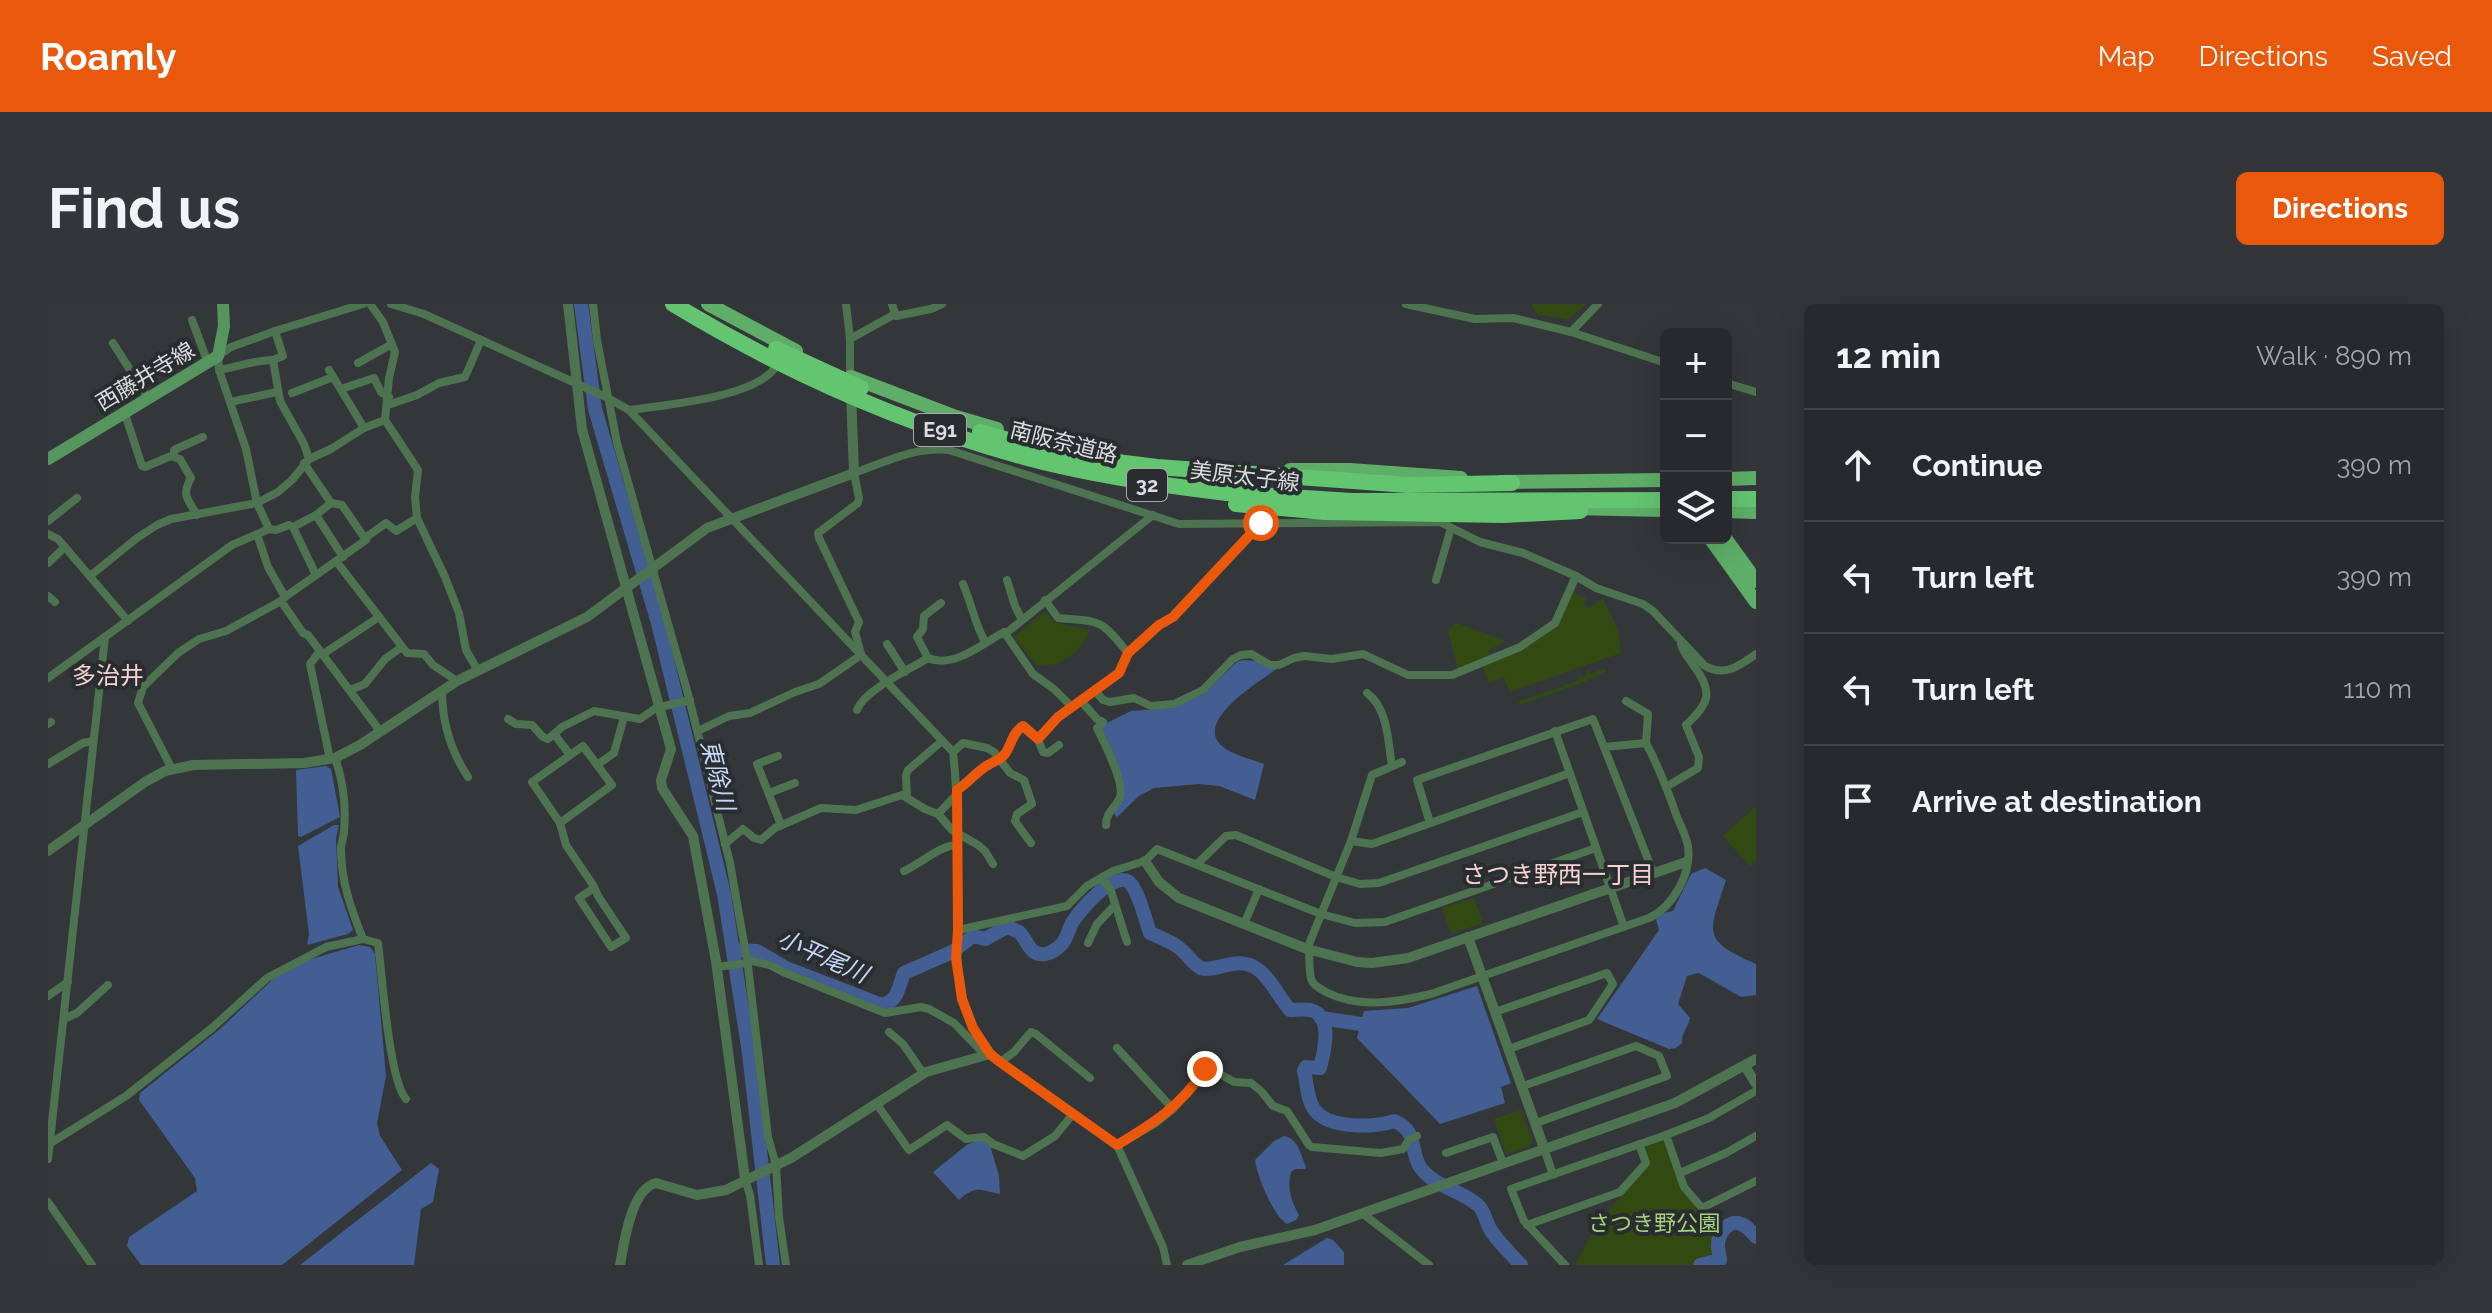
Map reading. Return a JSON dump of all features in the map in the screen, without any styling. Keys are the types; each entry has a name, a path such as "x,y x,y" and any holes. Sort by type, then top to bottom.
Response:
{"highway":[{"name":"南阪奈道路","path":"673,304 759,353 903,417 1026,457 1126,479 1292,499 1457,502 1660,500"},
{"name":"南阪奈道路","path":"695,304 764,343 878,396 960,427 1061,455 1149,473 1290,487 1440,491 1660,489"},
{"path":"1061,455 1157,467 1408,485 1512,483"},
{"path":"1026,457 1166,492 1292,510 1504,515 1610,509"},
{"path":"1732,489 1756,488"},
{"path":"1732,499 1756,499"}],"main road":[{"name":"西藤井寺線","path":"48,459 124,411 215,363 224,326 223,304"},
{"name":"美原太子線","path":"663,304 775,368 851,403 927,432 1021,461 1242,501 1355,507 1660,510"},
{"name":"美原太子線","path":"708,304 822,365 956,417 1031,439 1110,455 1184,464 1391,472 1512,483 1660,480"},
{"path":"1732,479 1756,478"},
{"path":"1732,511 1756,512"},
{"path":"1714,544 1756,602"},
{"path":"1729,544 1756,581"}],"street":[{"path":"215,363 231,347 363,304"},
{"path":"370,304 383,322 395,352 385,420 418,470 415,497 417,518 445,577 459,613 466,650 478,671"},
{"path":"391,304 424,314 629,410 953,752 958,845 956,958 962,999 987,1054"},
{"path":"568,304 582,429 631,586 671,749 661,780 662,788 693,836 717,967 759,1265"},
{"path":"593,304 617,443 690,700 740,915 786,1265"},
{"path":"846,304 854,473 859,498 858,503 818,533 859,622 855,632 861,655"},
{"path":"892,304 895,314"},
{"path":"850,339 895,314 908,314 942,304"},
{"path":"1406,304 1475,319 1513,318 1571,332 1660,361"},
{"path":"1571,332 1598,304"},
{"path":"192,320 215,363 230,402 246,449 257,503 269,529"},
{"path":"215,363 251,365 283,356 275,331"},
{"path":"389,401 417,395 439,383 462,380 481,340"},
{"path":"113,343 148,398"},
{"path":"358,363 392,344"},
{"path":"273,360 277,392 304,444 306,461 331,503 342,505 365,538"},
{"path":"629,410 718,397 770,375 775,368"},
{"path":"292,393 331,373 364,428"},
{"path":"341,389 374,378 389,401"},
{"path":"1732,385 1756,392"},
{"path":"230,402 277,392"},
{"path":"124,411 142,466 174,456 180,459 191,478 185,494 197,515"},
{"path":"90,576 157,525 171,519 257,503 292,480 306,461 364,428 385,420"},
{"path":"174,456 174,450 203,437"},
{"path":"50,845 86,824 155,775 172,769 193,765 304,763 332,758 360,745 457,681 571,627 707,528 915,451 933,448 949,450 1179,524 1440,522 1480,542 1523,553 1596,588 1643,604 1705,666 1721,672 1731,670 1756,654"},
{"path":"48,521 77,498"},
{"path":"48,678 232,545 269,529 293,527 331,503"},
{"path":"316,515 339,559 407,653 424,654 433,665 457,681"},
{"path":"941,603 924,616 923,629 917,637 928,658 949,661 1005,634 1153,515"},
{"path":"172,769 138,703 143,687 178,653 199,639 226,631 283,599 386,523 396,531 417,518"},
{"path":"1038,739 1072,707 1119,673 1128,653 1159,625 1173,617 1261,523"},
{"path":"293,527 316,575"},
{"path":"1436,580 1451,528"},
{"path":"48,534 65,547 128,621"},
{"path":"257,534 268,567 303,633 308,635 380,731"},
{"path":"48,563 65,547"},
{"path":"1096,692 1103,700 1110,702 1134,698 1151,706 1174,704 1203,690 1233,659 1251,654 1270,665 1279,665 1294,658 1339,659 1363,654 1408,675 1452,675 1520,647 1555,623 1576,576"},
{"path":"1007,580 1022,620"},
{"path":"963,584 974,609 976,626 985,642"},
{"path":"1045,600 1058,618 1098,621 1110,630 1128,653"},
{"path":"363,939 350,909 344,884 340,846 344,833 343,787 332,758 310,664 321,652 379,617"},
{"path":"1005,634 1033,674 1072,707"},
{"path":"48,1159 105,637"},
{"path":"1666,787 1698,768 1699,757 1686,725 1708,699 1706,687 1683,651 1681,641"},
{"path":"887,644 905,672"},
{"path":"350,690 365,684 385,659 402,647"},
{"path":"698,731 729,716 750,713 819,684 861,655"},
{"path":"857,710 864,699 928,658"},
{"path":"442,690 443,713 454,756 468,777"},
{"path":"1367,693 1375,699 1383,716 1392,766"},
{"path":"508,719 516,724 532,725 548,739 562,727 594,711 640,719 660,708 690,700"},
{"path":"1081,701 1103,722 1097,728 1121,791 1120,798 1106,816 1106,825"},
{"path":"1402,762 1372,775 1351,841 1308,949 1311,979 1315,985 1338,998 1372,1002 1402,1001 1431,994 1624,927 1664,910 1673,900 1688,847 1660,769 1646,743 1648,714 1626,701"},
{"path":"597,765 614,753 624,717"},
{"path":"1430,823 1417,780 1593,719 1653,872"},
{"path":"938,814 957,791 986,766 1000,759 1020,727 1023,726 1038,739 1043,752 1048,753 1059,745"},
{"path":"1555,731 1624,927"},
{"path":"555,735 570,755"},
{"path":"48,764 83,743 93,741"},
{"path":"907,797 908,770 942,741"},
{"path":"953,752 963,743 987,748 1010,773 1024,780 1032,804 1017,814 1015,821 1031,843"},
{"path":"1604,747 1646,743"},
{"path":"560,823 612,785 583,746 532,782 560,823 566,845 594,888 626,938 611,947 579,898 594,888"},
{"path":"778,756 757,764 781,825"},
{"path":"1351,841 1372,844 1570,773"},
{"path":"769,793 795,783"},
{"path":"725,844 743,829 761,840 775,828 821,808 856,810 898,795 938,814 957,833 985,851 993,864"},
{"path":"1197,864 1226,836 1236,835 1336,877 1360,884 1379,883 1583,812"},
{"path":"904,871 942,848 958,845"},
{"path":"958,930 1067,906 1087,886 1113,871 1145,861 1157,849 1321,914 1355,923 1385,922 1596,848"},
{"path":"1145,861 1159,882 1179,898 1308,949 1345,960 1372,963 1408,958 1686,862"},
{"path":"1102,878 1111,891 1127,942"},
{"path":"1244,924 1259,889"},
{"path":"1088,943 1097,924 1115,905"},
{"path":"1468,937 1553,1175"},
{"path":"49,1144 126,1096 212,1028 267,978 326,947 363,939 378,943 395,1072 406,1099"},
{"path":"717,967 747,961 770,965 885,1013 921,1007 954,1023 987,1054 1117,1145 1163,1247 1167,1265"},
{"path":"1495,1012 1607,973 1613,984 1589,1020 1509,1049"},
{"path":"48,996 68,982"},
{"path":"64,1019 77,1013 108,985"},
{"path":"889,1032 903,1044 923,1073"},
{"path":"1000,1062 1014,1052 1031,1032 1090,1078"},
{"path":"1523,1086 1636,1046 1659,1056 1667,1076 1536,1123"},
{"path":"1117,1048 1173,1109"},
{"path":"620,1265 629,1223 641,1192 650,1184 697,1195 726,1190 817,1143 923,1073 987,1054"},
{"path":"1187,1265 1240,1247 1315,1230 1675,1103 1756,1059"},
{"path":"1745,1066 1756,1084"},
{"path":"1117,1145 1156,1123 1173,1109 1208,1067 1234,1082 1257,1086 1273,1106 1287,1111 1312,1147 1381,1153 1403,1149 1413,1138"},
{"path":"1565,1265 1527,1225 1511,1189 1709,1118 1756,1091"},
{"path":"876,1103 909,1150 947,1125 966,1139 984,1137 1023,1156 1055,1136 1073,1114"},
{"path":"1666,1135 1684,1187 1702,1208 1756,1181"},
{"path":"1680,1173 1756,1136"},
{"path":"1446,1153 1493,1137 1503,1163"},
{"path":"1527,1225 1620,1192 1646,1163 1639,1144"},
{"path":"48,1202 92,1265"},
{"path":"1362,1213 1429,1265"}],"green space":[{"path":"1531,304 1586,304 1568,320 1537,314"},
{"path":"1571,592 1586,598 1583,605 1589,608 1603,598 1618,630 1621,653 1510,692 1504,678 1489,683 1482,665 1557,625"},
{"path":"1045,611 1055,623 1090,630 1081,646 1069,657 1054,664 1036,665 1014,637"},
{"path":"1457,623 1505,641 1488,651 1490,656 1458,670 1448,630"},
{"path":"1605,668 1606,671 1584,682 1520,705 1518,702 1577,681 1578,675 1585,677 1589,670 1591,674"},
{"path":"1756,806 1756,861 1750,866 1723,836"},
{"path":"1474,898 1483,923 1451,934 1442,908"},
{"path":"1521,1110 1532,1141 1530,1146 1506,1154 1494,1119"},
{"name":"さつき野公園","path":"1664,1139 1682,1190 1713,1230 1715,1252 1695,1265 1575,1265 1598,1223 1649,1164 1644,1145"}],"water":[{"path":"1243,660 1278,668 1232,702 1216,725 1215,736 1226,749 1264,764 1255,800 1219,786 1199,784 1154,788 1139,796 1117,817 1112,811 1124,796 1124,790 1099,727 1131,711 1172,708 1204,694 1237,662"},
{"path":"326,766 331,769 340,817 298,836 296,770"},
{"path":"339,825 336,838 338,887 353,930 307,945 309,934 298,846"},
{"path":"1705,868 1726,880 1713,924 1717,941 1756,964 1756,995 1741,997 1699,973 1687,976 1678,1004 1690,1018 1682,1043 1676,1048 1669,1049 1597,1019 1659,930 1656,919 1663,913 1673,911 1691,874"},
{"path":"359,945 370,947 375,954 386,1076 377,1123 380,1136 402,1170 282,1265 141,1265 127,1246 129,1237 197,1191 195,1178 139,1100 140,1093 220,1029 274,978 308,960"},
{"path":"1477,986 1511,1083 1501,1087 1505,1103 1440,1124 1357,1038 1364,1011 1408,1008"},
{"path":"1284,1136 1296,1144 1306,1167 1291,1172 1290,1194 1299,1215 1287,1224 1276,1213 1266,1195 1255,1160 1274,1141"},
{"path":"981,1140 990,1145 999,1176 1000,1194 975,1190 959,1200 933,1172 968,1144"},
{"path":"431,1163 439,1169 433,1202 421,1209 414,1265 300,1265"},
{"path":"1327,1238 1344,1252 1344,1265 1283,1265"}],"waterway":[{"name":"東除川","path":"581,304 595,409 658,623 724,894 749,1053 773,1265"},
{"name":"小平尾川","path":"733,950 757,951 786,968 882,1005 895,997 904,973 952,952 973,936 985,939 1007,927 1019,932 1036,953 1050,953 1063,943 1076,917 1097,894 1114,882 1129,882 1139,898 1150,933 1181,949 1201,968 1243,963 1252,966 1267,978 1290,1010 1317,1013 1325,1026 1326,1035 1322,1061 1320,1068 1306,1067 1304,1071 1314,1109 1320,1116 1340,1123 1364,1126 1394,1121 1402,1125 1410,1135 1420,1167 1440,1184 1478,1205 1495,1236 1521,1265"},
{"path":"1321,1018 1361,1024"},
{"name":"小平尾川","path":"1700,1265 1720,1260 1719,1238 1728,1225 1743,1225 1756,1237"}],"district":[{"name":"多治井","path":"108,675"},
{"name":"さつき野西一丁目","path":"1558,874"}],"route":[{"path":"1205,1069 1173,1109 1156,1123 1117,1145 990,1054 973,1028 958,979 957,790 1004,755 1013,734 1020,727 1023,726 1038,739 1058,717 1119,673 1128,653 1159,625 1173,617 1261,523"}]}
